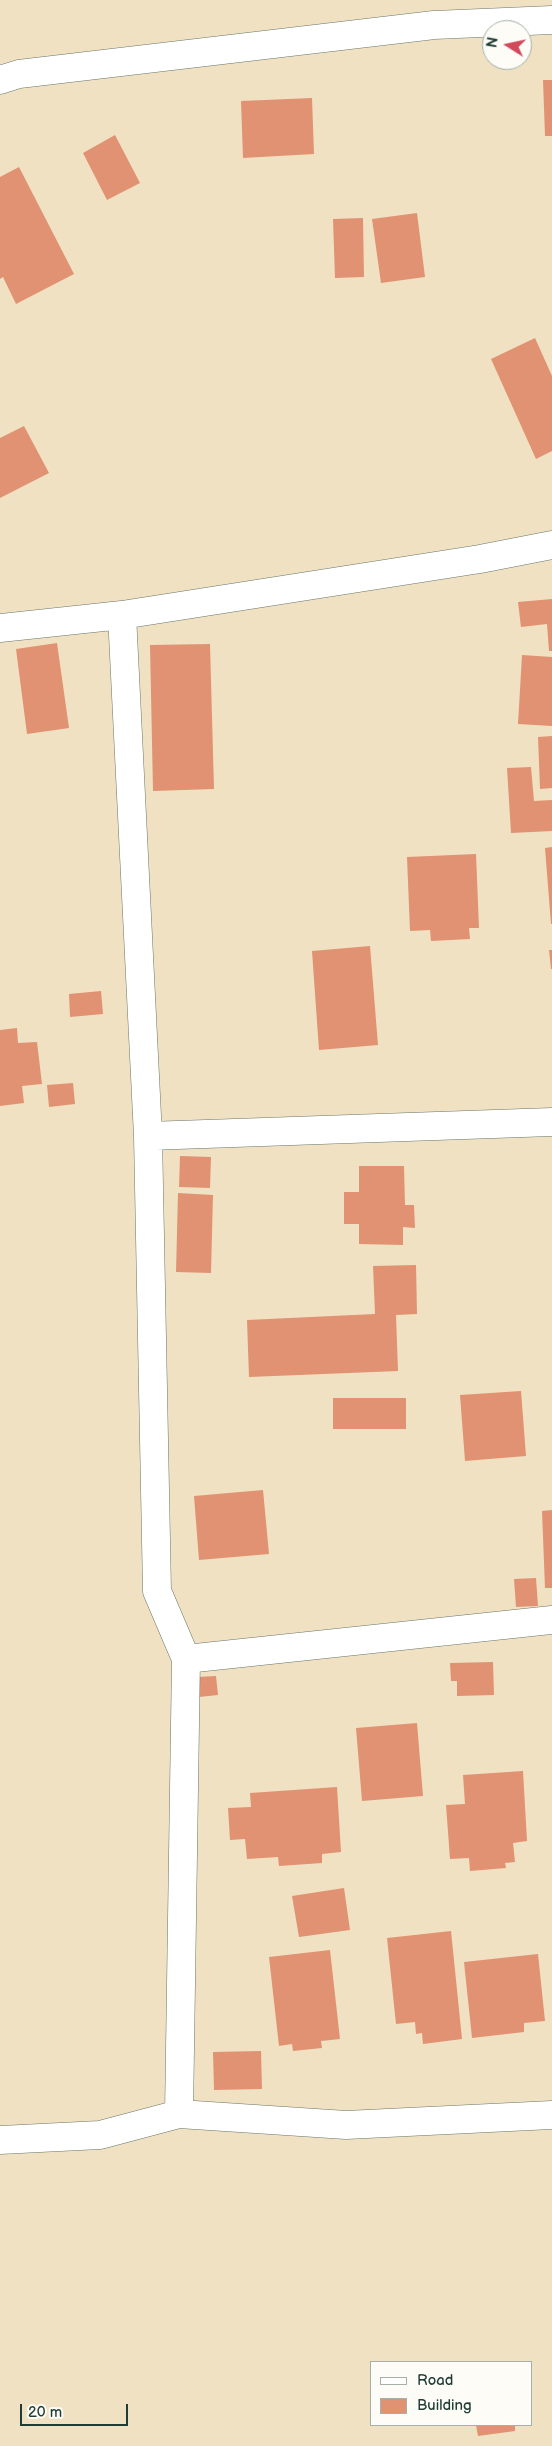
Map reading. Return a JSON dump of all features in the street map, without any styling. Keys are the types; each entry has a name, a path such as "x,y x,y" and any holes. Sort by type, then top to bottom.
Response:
{"street":[{"path":"0,80 19,74 434,25 552,20"},
{"path":"0,628 122,615 480,559 552,545"},
{"path":"122,615 148,1136 157,1591 186,1659 179,2114"},
{"path":"148,1136 552,1122"},
{"path":"186,1659 552,1620"},
{"path":"0,2140 100,2135 179,2114 346,2125 552,2115"}],"building":[{"path":"543,80 552,80 552,136 545,136"},
{"path":"312,98 314,154 243,158 241,101"},
{"path":"115,135 140,183 107,200 83,153"},
{"path":"19,167 74,274 16,304 3,277 0,279 0,177"},
{"path":"417,213 425,277 381,283 372,219"},
{"path":"363,218 364,277 335,278 333,219"},
{"path":"535,338 552,376 552,451 536,459 491,359"},
{"path":"24,426 49,473 0,498 0,438"},
{"path":"552,599 552,651 549,651 547,624 521,627 518,602"},
{"path":"57,643 69,728 27,734 16,649"},
{"path":"210,644 214,789 153,791 150,645"},
{"path":"522,655 552,657 552,726 518,724"},
{"path":"552,736 552,788 540,789 538,737"},
{"path":"531,767 534,801 552,800 552,831 511,833 507,768"},
{"path":"552,847 552,924 551,924 545,848"},
{"path":"476,854 479,928 469,928 470,939 431,941 430,930 410,931 407,857"},
{"path":"370,946 378,1045 319,1050 312,951"},
{"path":"549,950 552,950 552,969 551,969"},
{"path":"101,991 103,1014 70,1017 69,994"},
{"path":"17,1028 18,1043 37,1042 42,1084 22,1086 24,1103 0,1106 0,1030"},
{"path":"73,1083 75,1104 49,1107 47,1085"},
{"path":"180,1156 211,1157 210,1188 179,1187"},
{"path":"359,1166 404,1166 405,1205 414,1205 415,1228 403,1227 403,1245 359,1244 359,1224 344,1224 344,1192 359,1192"},
{"path":"178,1193 213,1195 211,1273 176,1272"},
{"path":"416,1265 417,1314 396,1315 398,1371 249,1377 247,1320 375,1314 373,1266"},
{"path":"521,1391 526,1456 465,1461 460,1395"},
{"path":"333,1398 406,1398 406,1429 333,1429"},
{"path":"263,1490 269,1554 199,1560 194,1496"},
{"path":"552,1510 552,1588 545,1588 542,1511"},
{"path":"536,1578 538,1606 516,1607 514,1579"},
{"path":"493,1662 494,1695 457,1696 457,1681 451,1681 450,1663"},
{"path":"216,1676 218,1695 199,1697 197,1677"},
{"path":"417,1723 423,1796 362,1801 356,1728"},
{"path":"523,1771 527,1841 513,1843 515,1862 505,1863 506,1868 470,1871 469,1858 450,1859 446,1805 465,1804 463,1775"},
{"path":"337,1787 341,1852 322,1854 322,1863 279,1866 278,1857 247,1859 245,1839 230,1840 228,1808 251,1807 250,1793"},
{"path":"344,1888 350,1930 299,1937 292,1896"},
{"path":"451,1931 462,2039 423,2044 422,2033 416,2034 415,2022 396,2024 387,1938"},
{"path":"330,1950 340,2039 321,2041 322,2048 293,2051 292,2044 279,2046 269,1957"},
{"path":"538,1954 545,2021 524,2023 524,2032 472,2038 464,1962"},
{"path":"261,2051 262,2089 214,2090 213,2052"},
{"path":"476,2426 515,2426 515,2431 478,2436"}]}
